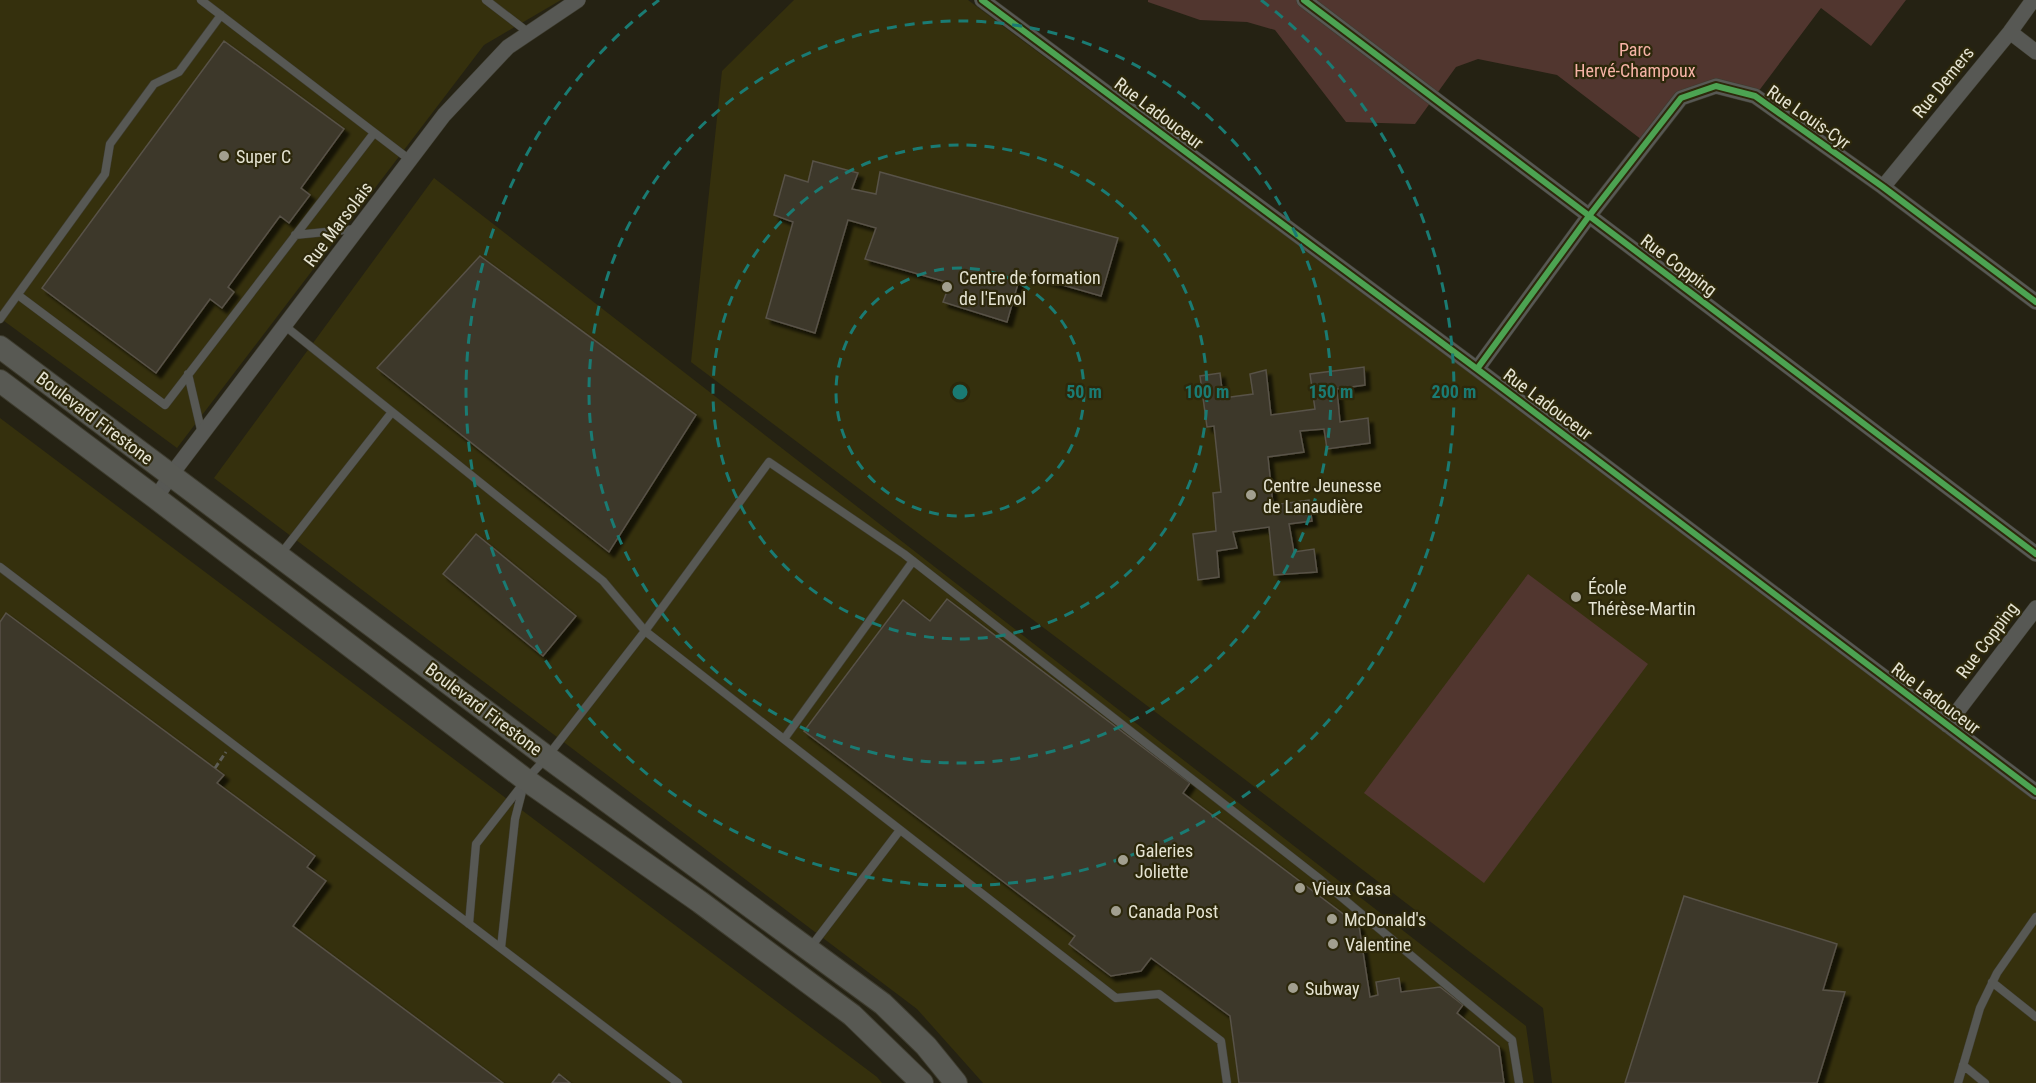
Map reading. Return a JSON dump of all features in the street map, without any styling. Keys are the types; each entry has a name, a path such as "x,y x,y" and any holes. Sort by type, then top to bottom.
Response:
{"main road":[{"name":"Boulevard Firestone","path":"0,347 547,757 883,1004 926,1046 956,1083"},
{"name":"Boulevard Firestone","path":"0,381 526,780 700,902 852,1015 922,1083"}],"street":[{"name":"Rue Marsolais","path":"156,498 171,475 444,115 508,47 578,0"},
{"name":"Rue Ladouceur","path":"982,0 1477,369 2036,792"},
{"name":"Rue Copping","path":"1304,0 2036,554"},
{"name":"Rue Demers","path":"1882,187 2010,32 2032,0"},
{"path":"2010,32 2036,52"},
{"name":"Rue Louis-Cyr","path":"1477,369 1589,216 1681,98 1716,86 1755,96 2036,302"},
{"name":"Rue Copping","path":"1947,725 2036,608"}],"lane":[{"path":"201,0 410,160"},
{"path":"486,0 529,33"},
{"path":"0,319 105,174 110,144 154,84 179,72 221,15"},
{"path":"18,295 165,405 374,133"},
{"path":"295,235 359,229"},
{"path":"285,326 603,581 645,631 1116,998 1159,994 1221,1041 1227,1083"},
{"path":"188,374 202,434"},
{"path":"279,556 392,412"},
{"path":"469,924 476,844 645,631 768,462 913,561 1321,880 1512,1040 1519,1083"},
{"path":"784,739 913,561"},
{"path":"0,567 678,1083"},
{"path":"501,948 515,819 526,780"},
{"path":"809,948 900,830"},
{"path":"1958,1083 1980,1008 1992,982 2036,917"},
{"path":"1992,982 2036,1017"},
{"path":"1963,1065 1986,1083"}],"path":[{"path":"215,768 226,752"}],"shaded area":[{"path":"0,0 561,0 484,45 177,448 0,318"},
{"path":"794,0 968,0 1528,416 2036,801 2036,1083 1552,1083 1543,1008 1243,778 691,362 722,71"},
{"path":"434,178 1526,1026 1534,1083 983,1083 917,1009 214,478"},
{"path":"0,418 877,1077 882,1083 0,1083"}],"green space":[{"name":"Parc Hervé-Champoux","path":"1148,0 1906,0 1871,46 1821,8 1755,96 1716,86 1681,98 1646,143 1557,75 1478,59 1456,67 1415,124 1346,122 1275,30 1247,22 1200,20 1148,2"},
{"path":"1528,574 1648,664 1484,883 1364,793"}],"building":[{"path":"224,41 344,129 301,188 310,195 289,223 280,216 228,287 234,292 222,308 210,299 156,373 42,288"},
{"path":"813,161 858,173 852,189 876,194 880,172 1118,238 1101,296 1021,273 1007,322 943,302 950,283 865,259 876,228 848,220 815,333 766,318 793,222 774,215 785,175 808,182"},
{"path":"480,256 696,415 609,552 377,368"},
{"path":"1364,367 1365,385 1337,389 1340,422 1368,418 1370,443 1327,449 1324,429 1300,431 1304,452 1268,457 1273,505 1309,500 1312,521 1289,524 1294,552 1314,549 1317,572 1274,575 1269,527 1233,532 1237,548 1217,551 1219,577 1198,580 1193,534 1216,531 1213,493 1221,492 1214,426 1207,427 1200,376 1220,373 1223,398 1253,394 1250,374 1266,370 1271,415 1315,409 1310,374"},
{"path":"476,534 576,616 543,656 443,574"},
{"name":"Galeries Joliette","path":"947,599 1190,783 1183,793 1359,926 1370,997 1378,995 1376,982 1399,978 1401,992 1440,987 1463,1005 1457,1013 1499,1047 1504,1083 1239,1083 1230,1016 1151,958 1141,971 1111,976 1069,944 1075,936 804,731 903,600 930,621"},
{"path":"6,613 224,775 217,783 315,856 307,867 326,881 293,926 503,1083 0,1083 0,622"},
{"path":"1684,896 1837,944 1823,990 1845,992 1817,1083 1625,1083"},
{"path":"559,1074 570,1083 552,1083"}],"cycle path":[{"path":"982,0 1477,369 2036,792"},
{"path":"1304,0 2036,554"},
{"path":"1477,369 1589,216 1681,98 1716,86 1755,96 1883,187 2036,302"}],"place":[{"name":"Super C","path":"224,156"},
{"name":"Centre de formation de l'Envol","path":"947,287"},
{"name":"Centre Jeunesse de Lanaudière","path":"1251,495"},
{"name":"École Thérèse-Martin","path":"1576,597"},
{"name":"Galeries Joliette","path":"1123,860"},
{"name":"Vieux Casa","path":"1300,888"},
{"name":"Canada Post","path":"1116,911"},
{"name":"McDonald's","path":"1332,919"},
{"name":"Valentine","path":"1333,944"},
{"name":"Subway","path":"1293,988"}]}
